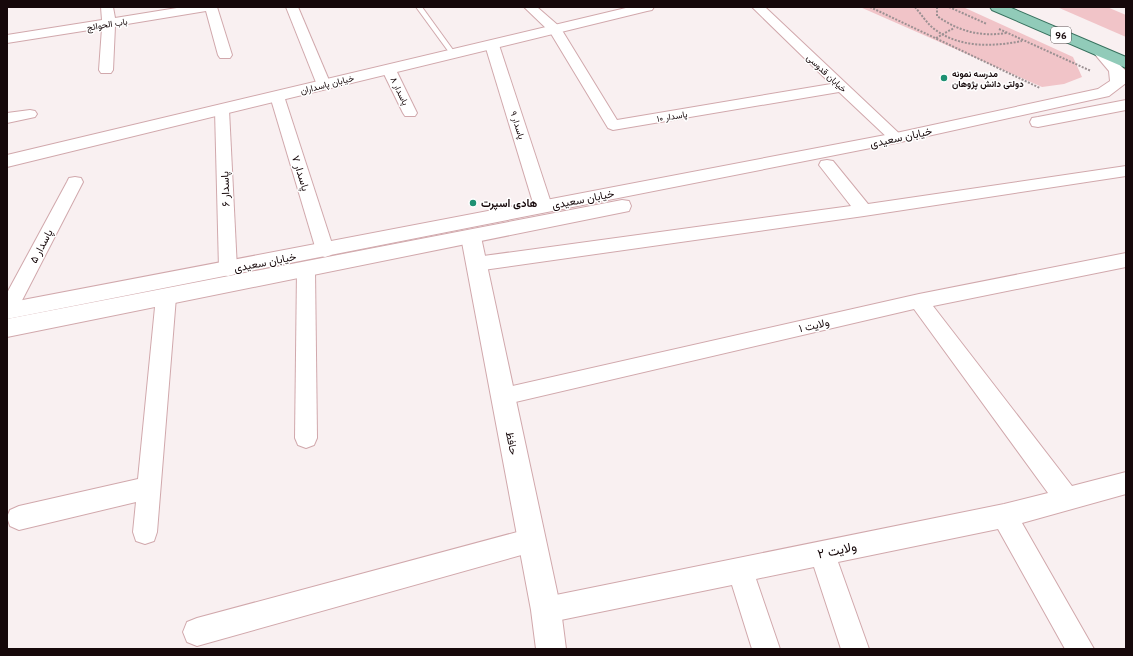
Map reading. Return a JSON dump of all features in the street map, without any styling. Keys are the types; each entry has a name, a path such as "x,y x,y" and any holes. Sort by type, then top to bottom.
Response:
{"main road":[{"name":"خیابان پاسداران","path":"7,161 647,7"},
{"name":"96","path":"997,7 1126,63"},
{"name":"96","path":"1029,7 1119,45"},
{"path":"1100,52 1117,70 1118,83"},
{"name":"خیابان سعیدی","path":"7,328 306,270 827,165 902,144 1103,93 1118,83"},
{"name":"خیابان سعیدی","path":"7,311 325,250 543,206 1126,105"},
{"name":"حافظ","path":"471,237 546,610 551,649"}],"street":[{"path":"106,70 109,24 107,7"},
{"name":"باب الحوائج","path":"7,39 109,24 207,7"},
{"path":"211,7 225,55"},
{"path":"292,7 324,85"},
{"path":"530,7 555,30"},
{"name":"خیابان قدوسی","path":"758,7 902,144"},
{"name":"پاسدار ۱۰","path":"555,30 613,126 842,88"},
{"name":"پاسدار ۹","path":"492,45 543,206"},
{"name":"پاسدار ۸","path":"389,70 410,113"},
{"name":"پاسدار ۷","path":"278,96 325,250"},
{"name":"پاسدار ۶","path":"222,110 228,269"},
{"path":"7,118 30,114"},
{"path":"827,165 864,210"},
{"path":"476,264 864,210 1126,171"},
{"name":"پاسدار ۵","path":"7,311 75,182"},
{"name":"ولایت ۱","path":"503,396 919,301 1126,260"},
{"path":"306,270 306,438"},
{"path":"145,532 166,297"},
{"path":"919,301 1067,499"},
{"name":"ولایت ۲","path":"546,610 1004,516 1126,483"},
{"path":"19,518 149,488"},
{"path":"1004,516 1080,649"},
{"path":"197,632 532,540"},
{"path":"822,553 854,649"},
{"path":"740,570 766,649"}],"lane":[{"path":"419,7 453,54"}],"path":[{"path":"870,7 1067,101"},
{"path":"915,7 930,25 943,34 980,45 1007,45 1023,41"},
{"path":"937,7 937,16 960,31 980,35 1007,33"},
{"path":"949,7 1118,83"},
{"path":"936,38 955,28"}],"shaded area":[{"path":"860,7 963,7 1073,57 1082,77 1064,84 1042,87"},
{"path":"1057,7 1107,7 1126,15 1126,37"}],"place":[{"name":"مدرسه نمونه دولتی دانش پژوهان","path":"944,78"},
{"name":"هادی اسپرت","path":"473,203"}]}
